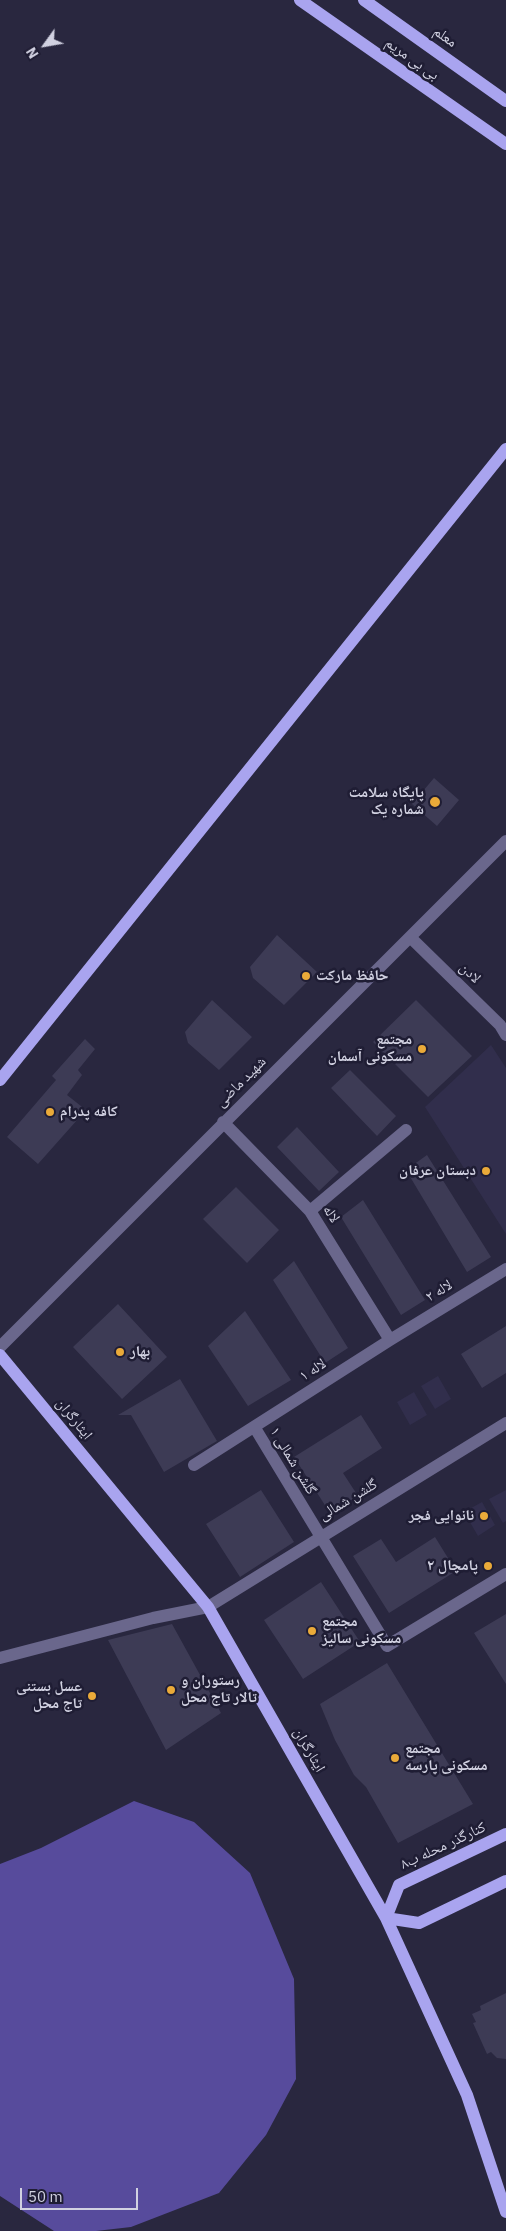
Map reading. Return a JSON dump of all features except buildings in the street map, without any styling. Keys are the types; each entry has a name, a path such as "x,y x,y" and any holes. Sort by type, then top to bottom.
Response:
{"main road":[{"name":"بی بی مریم","path":"300,0 506,144"},
{"name":"معلم","path":"364,0 506,101"},
{"path":"0,1080 506,448"},
{"name":"ایثارگران","path":"0,1355 208,1608 386,1918 467,2095 502,2189 506,2212"},
{"name":"کنارگذر محله ب۸","path":"386,1918 399,1885 506,1834"},
{"path":"386,1918 419,1923 506,1881"}],"street":[{"name":"شهید ماضی","path":"0,1347 506,841"},
{"name":"لادن","path":"410,937 500,1025 506,1035"},
{"name":"لاله","path":"223,1122 310,1211 390,1340"},
{"path":"310,1211 406,1130"},
{"name":"لاله ۲","path":"390,1340 506,1269"},
{"name":"لاله ۱","path":"194,1466 390,1340"},
{"name":"گلشن شمالی","path":"208,1608 506,1423"},
{"name":"گلشن شمالی ۱","path":"255,1428 387,1646 506,1574"},
{"path":"0,1658 153,1618 208,1608"}],"shaded area":[{"name":"دبستان عرفان","path":"491,1045 506,1068 506,1234 425,1107"},
{"path":"438,1376 451,1399 435,1409 421,1386"},
{"path":"414,1392 427,1415 410,1425 397,1402"},
{"path":"506,1490 506,1521 503,1523 489,1499"},
{"path":"482,1502 495,1525 478,1536 464,1512"},
{"path":"134,1801 194,1822 250,1873 294,1979 296,2079 266,2135 219,2193 131,2227 96,2231 54,2231 0,2196 0,1864 41,1848"}],"place":[{"name":"پایگاه سلامت شماره یک","path":"435,802"},
{"name":"حافظ مارکت","path":"306,976"},
{"name":"مجتمع مسکونی آسمان","path":"422,1049"},
{"name":"کافه پدرام","path":"50,1112"},
{"name":"دبستان عرفان","path":"486,1171"},
{"name":"بهار","path":"120,1352"},
{"name":"نانوایی فجر","path":"484,1516"},
{"name":"پامچال ۲","path":"488,1566"},
{"name":"مجتمع مسکونی سالیز","path":"312,1631"},
{"name":"رستوران و تالار تاج محل","path":"171,1690"},
{"name":"عسل بستنی تاج محل","path":"92,1696"},
{"name":"مجتمع مسکونی پارسه","path":"395,1758"}]}
